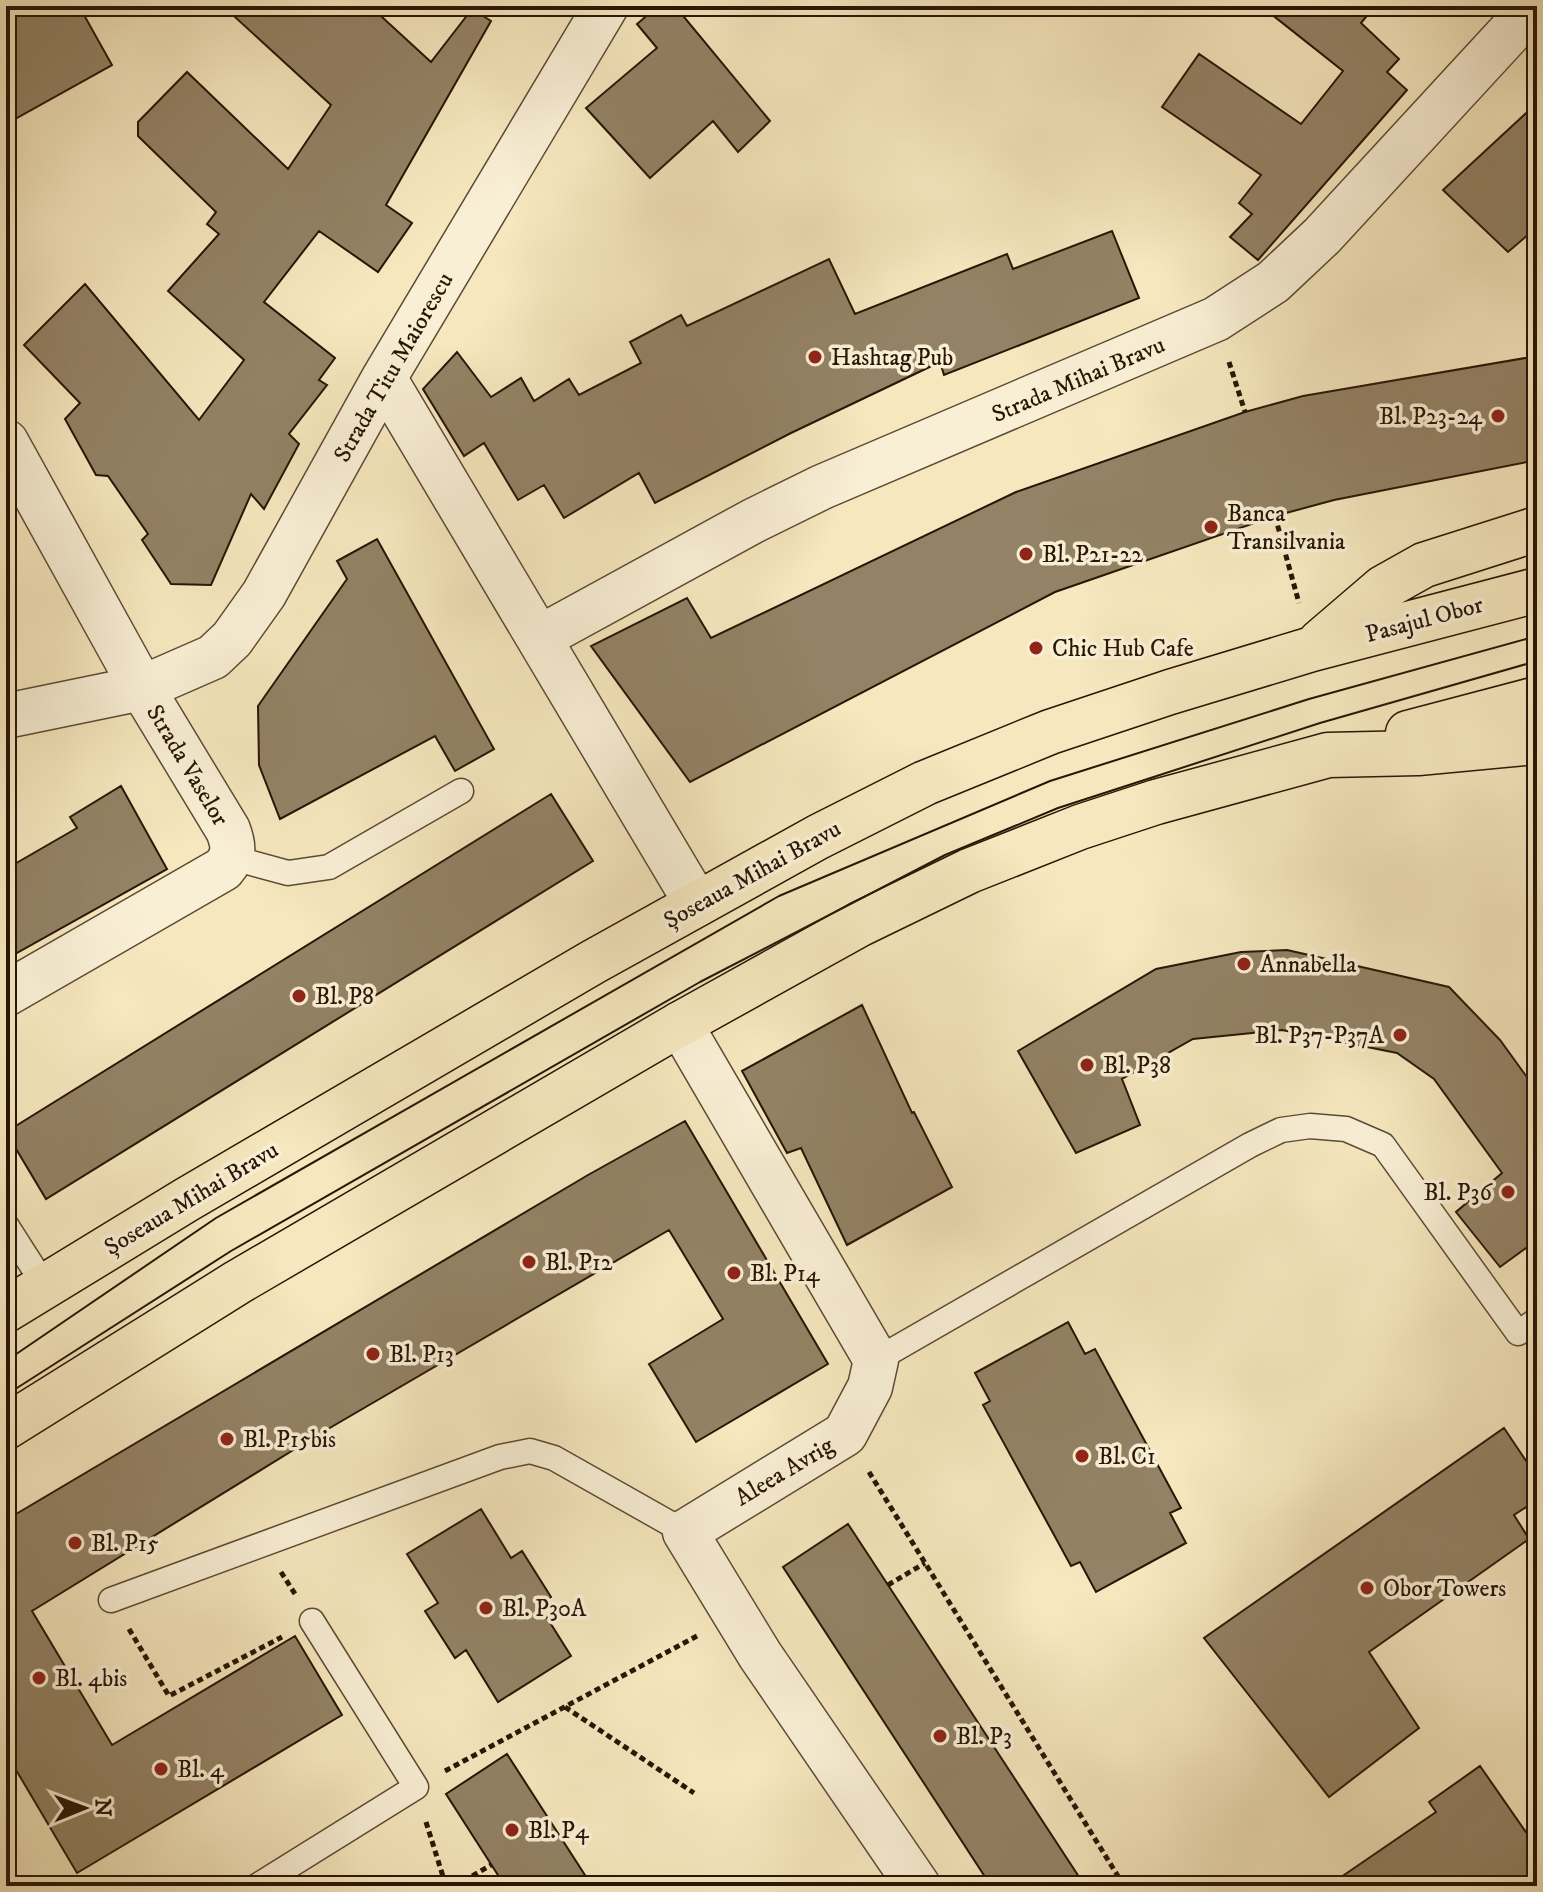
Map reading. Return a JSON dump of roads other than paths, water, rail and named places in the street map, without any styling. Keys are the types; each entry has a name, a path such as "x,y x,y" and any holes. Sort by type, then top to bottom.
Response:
{"main road":[{"name":"Șoseaua Mihai Bravu","path":"6,1310 213,1184 697,904 925,783 989,755 1155,697 1312,649 1383,588 1424,565 1537,529"},
{"name":"Pasajul Obor","path":"1312,649 1537,590"},
{"path":"6,1427 238,1282 680,1024 860,924 969,871 1080,827 1156,802 1537,699"},
{"path":"1328,755 1418,753 1537,742"}],"street":[{"name":"Strada Titu Maiorescu","path":"6,716 142,688 171,678 213,657 232,639 264,594 384,378 606,6"},
{"name":"Strada Mihai Bravu","path":"539,638 753,521 822,487 1137,354 1227,312 1273,282 1322,236 1534,6"},
{"path":"384,378 697,904"},
{"name":"Strada Vaselor","path":"6,442 142,688 233,843 233,858 223,869 6,994"},
{"path":"680,1024 876,1360"},
{"name":"Aleea Avrig","path":"685,1532 845,1434 870,1387 876,1360"},
{"path":"685,1532 735,1616 918,1886"}],"lane":[{"path":"233,858 288,873 329,867 461,791"},
{"path":"876,1360 1250,1145 1281,1130 1310,1126 1346,1129 1383,1145 1527,1327"},
{"path":"6,1225 45,1286"},
{"path":"111,1600 500,1457 530,1451 554,1458 685,1532"},
{"path":"257,1886 416,1787 312,1621"}],"tram line":[{"path":"6,1361 216,1218 779,896 1050,781 1309,699 1537,636"},
{"path":"6,1395 231,1251 700,982 945,855 1058,808 1320,723 1537,661"}],"place":[{"name":"Hashtag Pub","path":"815,357"},
{"name":"Bl. P23-24","path":"1498,416"},
{"name":"Banca Transilvania","path":"1211,527"},
{"name":"Bl. P21-22","path":"1026,554"},
{"name":"Chic Hub Cafe","path":"1036,648"},
{"name":"Annabella","path":"1244,964"},
{"name":"Bl. P8","path":"299,996"},
{"name":"Bl. P37-P37A","path":"1400,1035"},
{"name":"Bl. P38","path":"1087,1065"},
{"name":"Bl. P36","path":"1508,1192"},
{"name":"Bl. P12","path":"529,1262"},
{"name":"Bl. P14","path":"734,1273"},
{"name":"Bl. P13","path":"373,1354"},
{"name":"Bl. P15bis","path":"227,1439"},
{"name":"Bl. C1","path":"1082,1456"},
{"name":"Bl. P15","path":"75,1543"},
{"name":"Obor Towers","path":"1367,1588"},
{"name":"Bl. P30A","path":"486,1608"},
{"name":"Bl. 4bis","path":"39,1678"},
{"name":"Bl. P3","path":"940,1736"},
{"name":"Bl. 4","path":"161,1769"},
{"name":"Bl. P4","path":"512,1830"}]}
